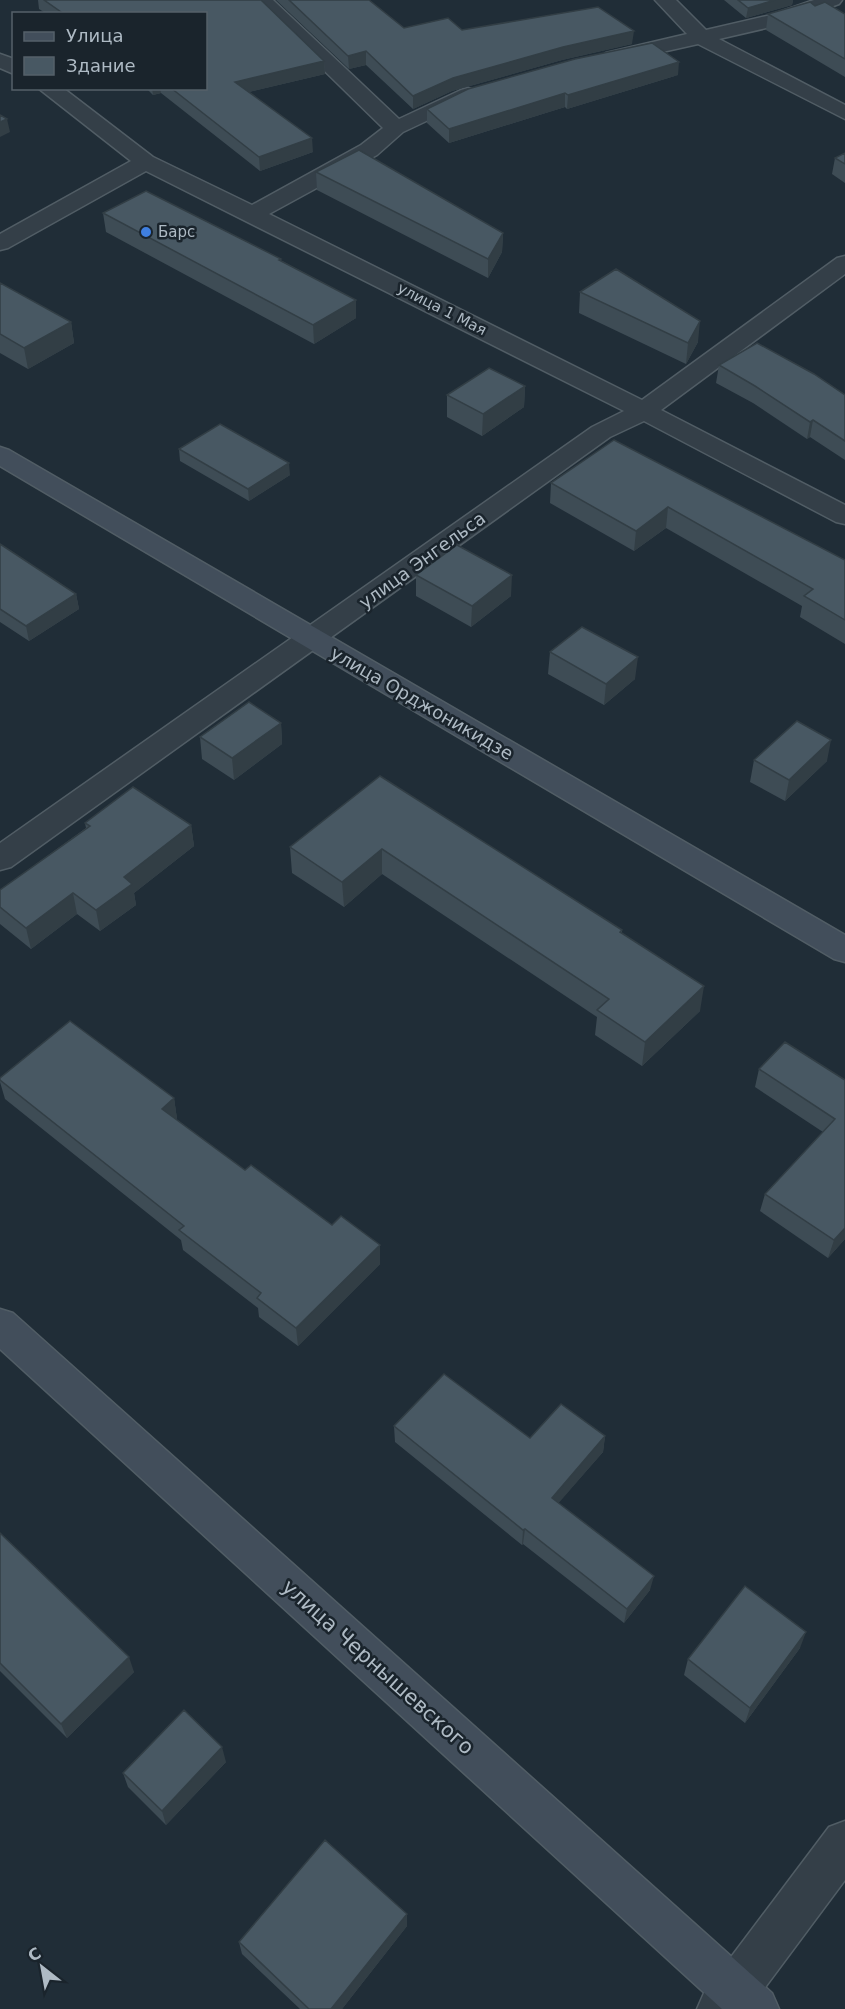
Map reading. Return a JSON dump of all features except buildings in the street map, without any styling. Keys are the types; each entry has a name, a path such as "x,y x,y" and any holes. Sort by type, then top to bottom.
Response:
{"main road":[{"name":"улица Орджоникидзе","path":"0,455 845,950"},
{"name":"улица Чернышевского","path":"0,1325 737,2003"}],"street":[{"path":"261,0 291,25 396,128"},
{"path":"665,0 702,38 845,113"},
{"path":"592,62 777,20 832,0"},
{"name":"улица 1 Мая","path":"51,90 68,100 145,162 645,411 845,516"},
{"path":"252,214 369,150 396,128 460,97 482,91"},
{"path":"0,243 145,162"},
{"name":"улица Энгельса","path":"0,859 601,432 645,411 845,263"},
{"path":"737,2003 845,1843"}],"place":[{"name":"Барс","path":"146,232"}]}
